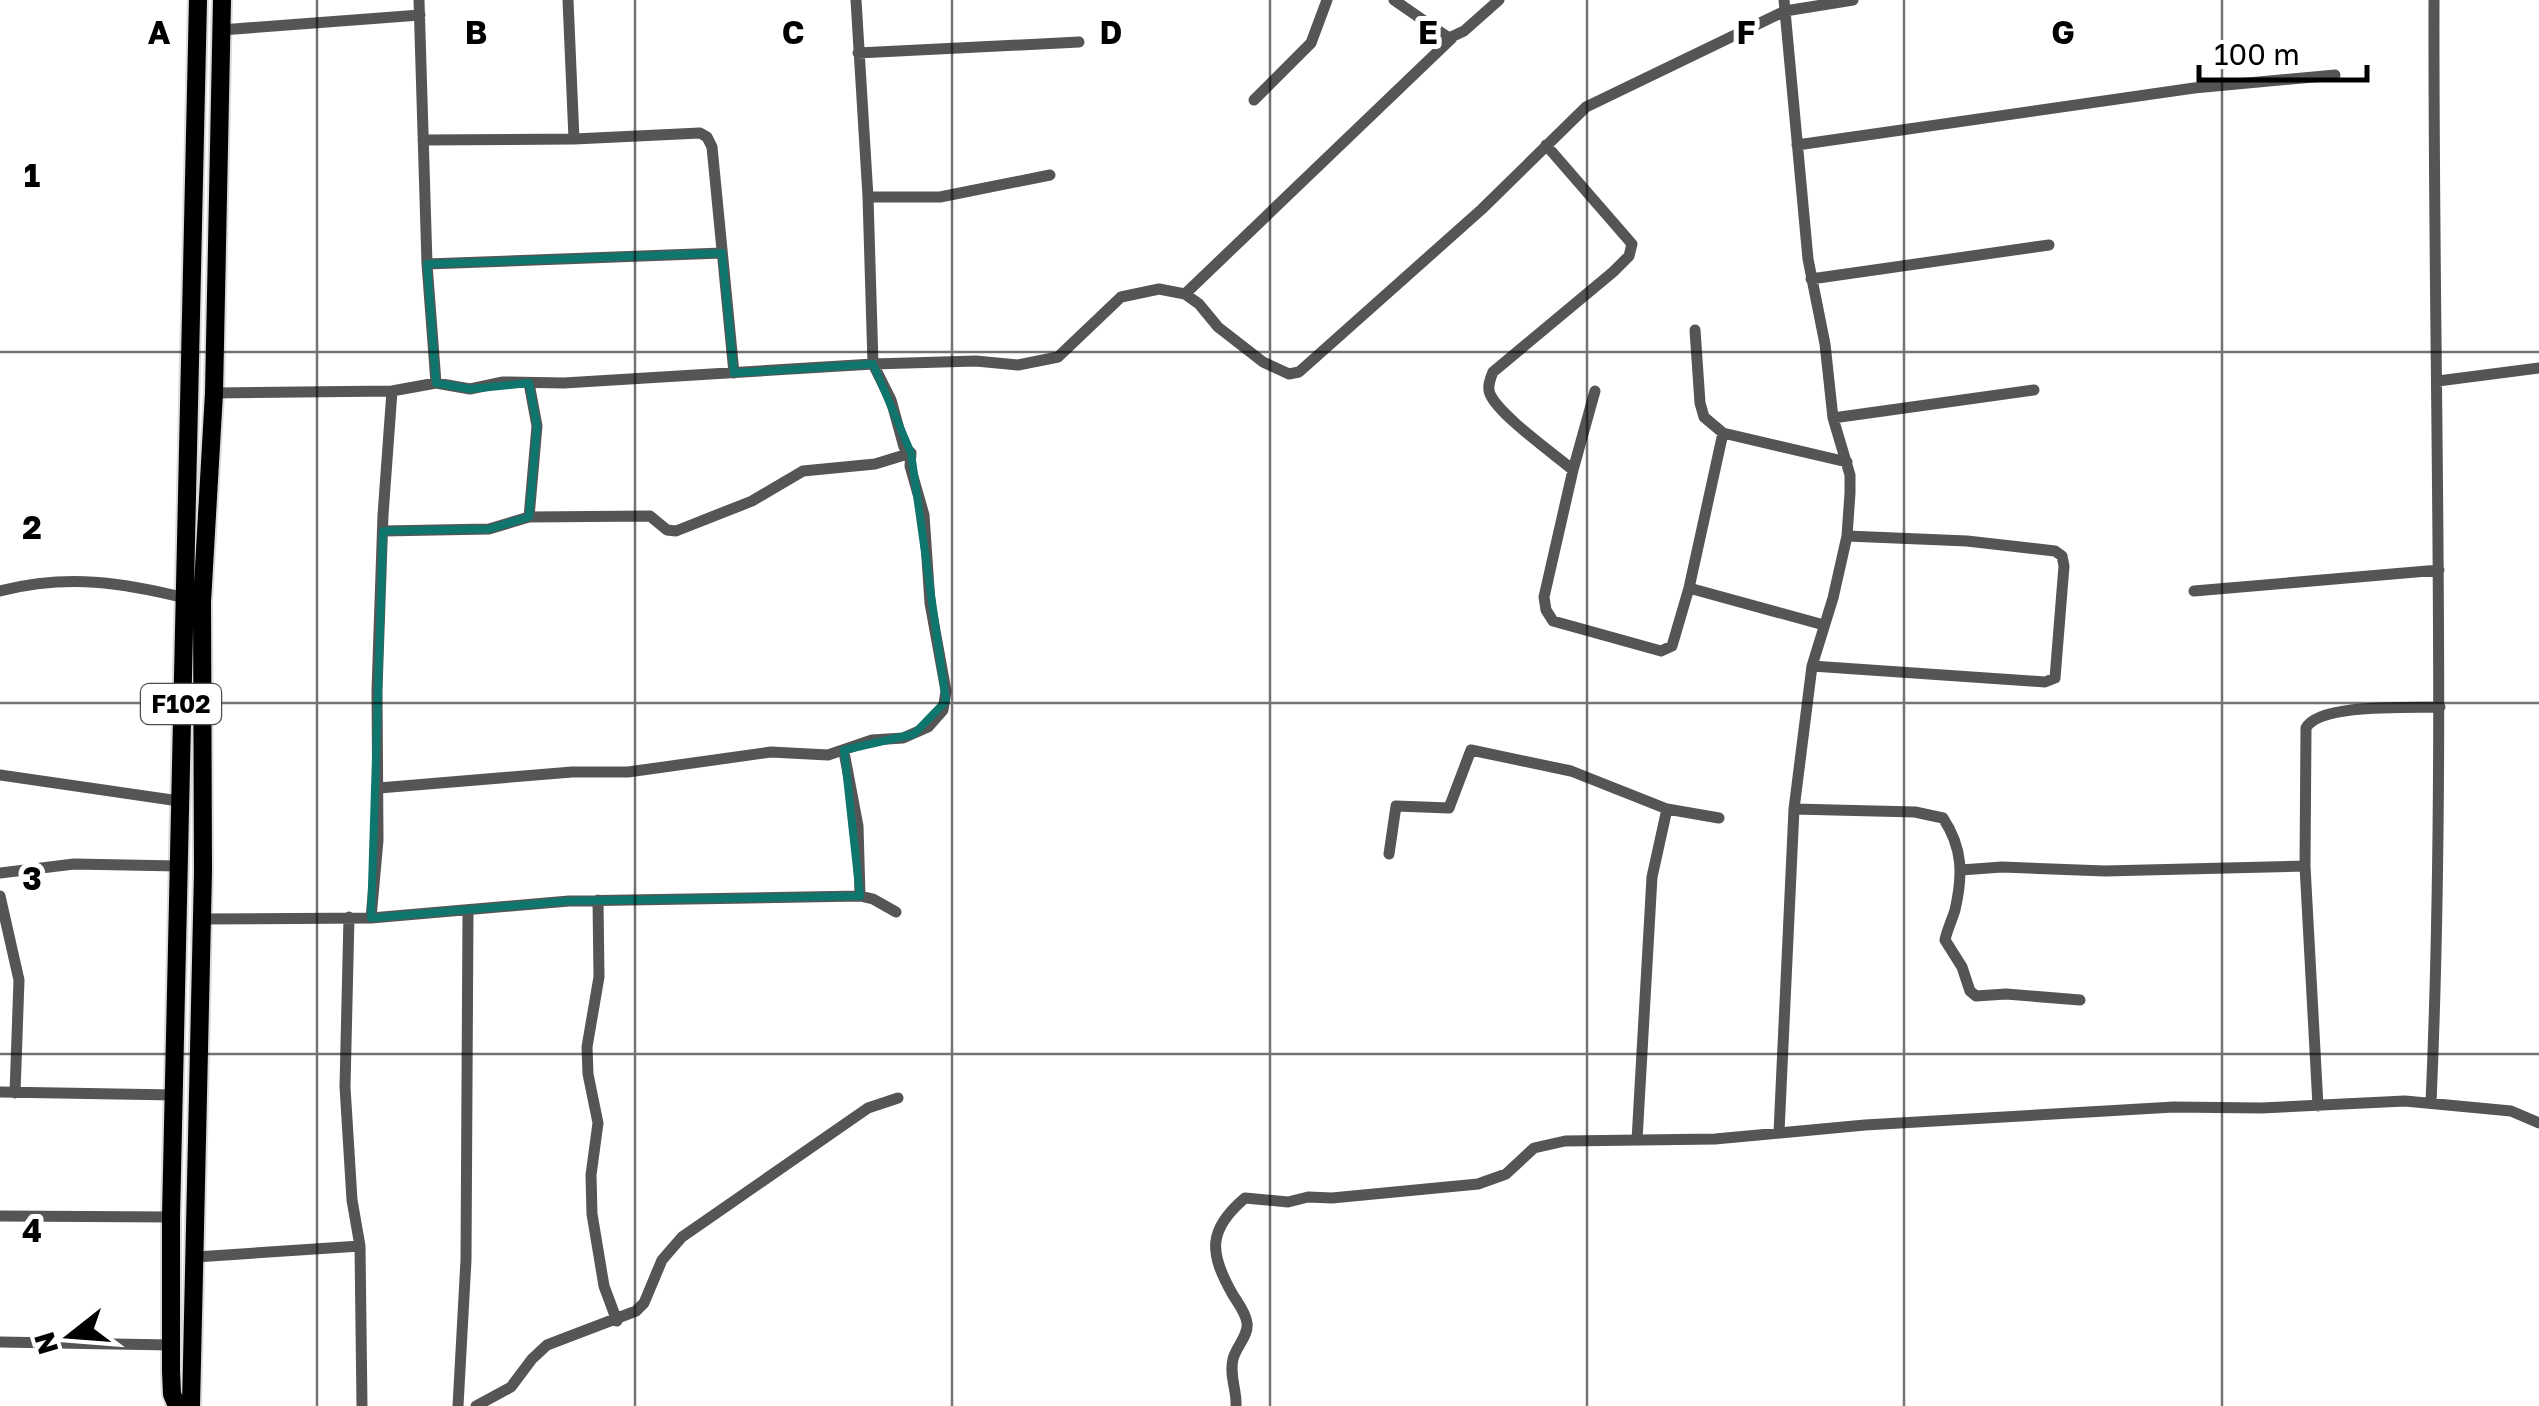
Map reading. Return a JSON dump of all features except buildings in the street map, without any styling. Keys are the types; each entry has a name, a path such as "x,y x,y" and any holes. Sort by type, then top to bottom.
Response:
{"main road":[{"name":"F102","path":"191,1406 201,919 193,600 198,0"},
{"name":"F102","path":"177,1406 172,1394 171,1217 179,801 193,600 214,394 222,0"}],"street":[{"path":"419,0 427,264 436,383"},
{"path":"568,0 574,139"},
{"path":"856,0 873,364 891,400 904,446 912,452"},
{"path":"1254,100 1311,43 1327,0"},
{"path":"1394,0 1453,37"},
{"path":"1185,294 1453,37 1499,0"},
{"path":"214,394 392,391 436,383 470,389 503,382 734,374 873,364 1036,363 1068,350 1121,297 1159,289 1185,294 1263,362 1289,374 1299,372 1482,210 1586,107 1784,6 1853,0"},
{"path":"2430,1102 2440,707 2434,0"},
{"path":"1779,1132 1794,809 1812,666 1847,536 1850,493 1847,462 1833,418 1825,344 1811,279 1784,6"},
{"path":"222,30 420,15"},
{"path":"858,53 1079,42"},
{"path":"1798,144 2194,88 2335,75"},
{"path":"423,140 700,133 707,137 712,146 734,374"},
{"path":"1546,146 1632,244 1629,256 1613,272 1493,372 1488,382 1490,394 1503,411 1573,470"},
{"path":"868,197 940,197 1050,175"},
{"path":"1811,279 2048,245"},
{"path":"427,264 722,253"},
{"path":"1695,330 1704,417 1723,433 1847,462"},
{"path":"2438,381 2539,368"},
{"path":"529,382 537,426 529,518"},
{"path":"1833,418 2034,390"},
{"path":"371,918 378,840 377,690 392,391"},
{"path":"1595,392 1544,597 1553,621 1661,651 1672,646 1689,588 1723,433"},
{"path":"383,531 489,530 529,518 650,516 667,530 676,531 752,501 802,470 875,464 912,452"},
{"path":"379,788 643,770 771,752 828,755 872,740 914,734 938,718 946,701 930,603 924,514 910,466 912,452"},
{"path":"1812,666 2045,682 2055,678 2062,556 1967,541 1847,536"},
{"path":"2194,591 2439,570"},
{"path":"0,591 82,579 193,600"},
{"path":"1689,588 1824,625"},
{"path":"2318,1106 2305,866 2306,728 2309,722 2333,712 2440,707"},
{"path":"1389,854 1396,806 1450,808 1471,750 1571,771 1666,809 1719,818"},
{"path":"844,752 858,826 860,896"},
{"path":"0,775 179,801"},
{"path":"1636,1140 1652,876 1666,809"},
{"path":"1794,809 1915,812 1943,818 1956,838 1961,870 1945,940 1962,967 1970,991 1976,996 2006,994 2080,1000"},
{"path":"0,873 74,864 178,866"},
{"path":"1961,870 2002,866 2105,871 2305,866"},
{"path":"0,896 19,980 16,1093"},
{"path":"201,919 371,918 598,900 860,896 873,898 896,912"},
{"path":"598,900 599,977 586,1048 598,1123 591,1175 592,1214 604,1286 617,1321"},
{"path":"458,1406 466,1260 468,911"},
{"path":"349,917 345,1086 352,1200 360,1246 362,1406"},
{"path":"0,1092 174,1095"},
{"path":"476,1406 511,1386 548,1345 617,1321 644,1303 662,1260 682,1237 868,1108 898,1098"},
{"path":"1236,1406 1232,1361 1247,1332 1248,1320 1219,1269 1214,1240 1219,1225 1245,1198 1288,1202 1308,1196 1332,1198 1478,1184 1506,1174 1534,1148 1552,1142 1714,1139 2174,1107 2430,1102 2511,1112 2539,1123"},
{"path":"0,1216 171,1217"},
{"path":"196,1257 360,1246"},
{"path":"0,1342 172,1345"}],"highlighted area":[{"path":"722,253 734,373 873,364 911,453 946,701 914,734 844,750 860,896 569,901 371,918 383,531 489,529 529,517 537,426 529,383 470,389 436,383 427,264"}]}
